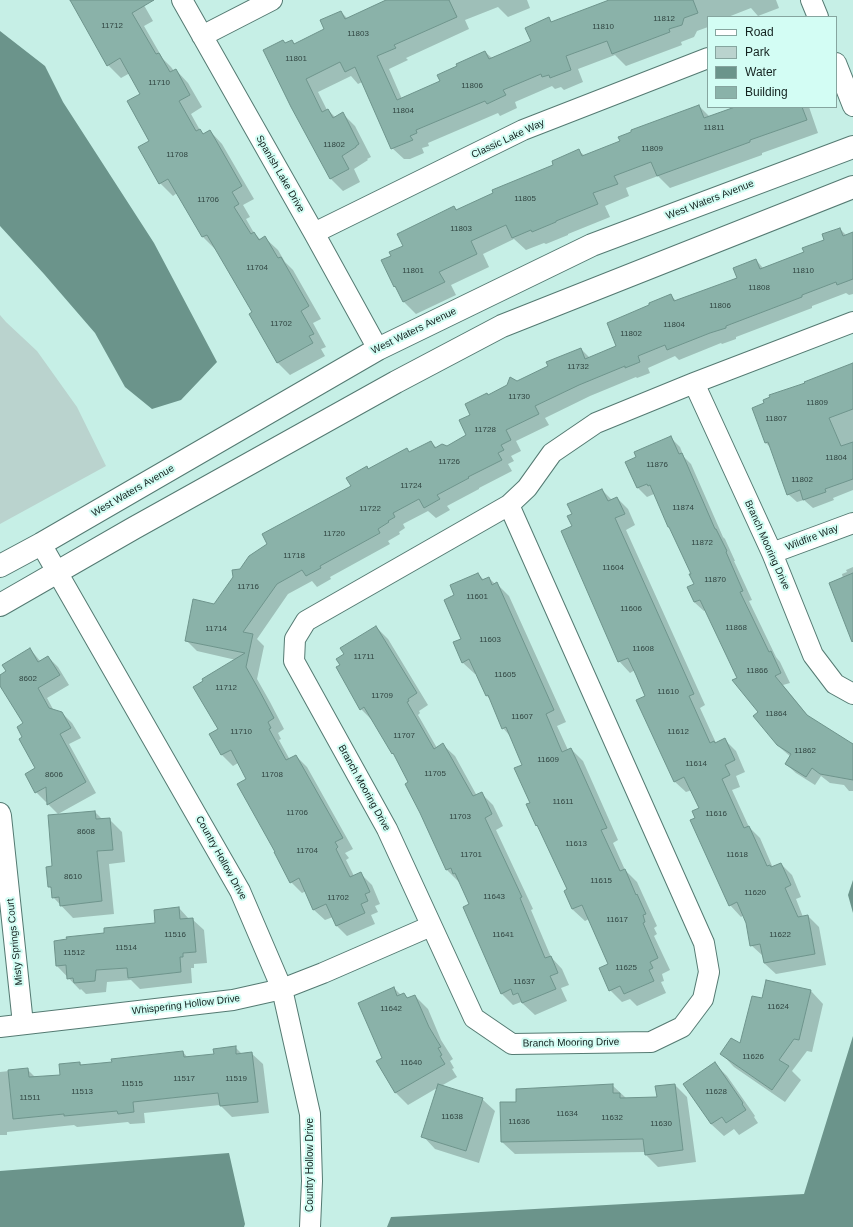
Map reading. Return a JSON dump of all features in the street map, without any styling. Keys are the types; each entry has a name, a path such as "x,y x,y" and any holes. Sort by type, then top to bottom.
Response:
{"street":[{"name":"Spanish Lake Drive","path":"182,0 378,349"},
{"path":"202,36 272,0"},
{"name":"Classic Lake Way","path":"314,233 523,130 707,58"},
{"path":"837,66 853,106"},
{"name":"West Waters Avenue","path":"0,566 41,544 378,349 592,245 853,147"},
{"path":"0,605 134,528 389,386 502,326 853,187"},
{"name":"Branch Mooring Drive","path":"509,505 704,943 709,972 703,999 682,1027 651,1042 512,1044 474,1018 386,829 294,661 295,639 306,621 509,505 527,488 552,453 596,423 694,383 853,322"},
{"name":"Branch Mooring Drive","path":"694,383 772,553 813,655 835,684 853,694"},
{"name":"Wildfire Way","path":"772,553 853,523"},
{"name":"Country Hollow Drive","path":"41,544 240,891 282,989 310,1114 312,1181 310,1227"},
{"name":"Misty Springs Court","path":"0,813 23,1024"},
{"name":"Whispering Hollow Drive","path":"0,1027 233,1000 282,989 323,973 431,926"}],"green space":[{"path":"0,315 37,351 77,407 106,466 0,524"}],"water":[{"path":"0,31 45,66 63,102 154,243 217,362 181,400 152,409 125,387 95,333 0,226"},
{"path":"853,880 853,913 848,895"},
{"path":"853,1036 853,1227 387,1227 391,1217 804,1194"},
{"path":"229,1153 245,1224 244,1227 0,1227 0,1171"}],"building":[{"path":"70,0 154,0 132,13 156,54 159,53 170,72 176,69 190,95 179,101 196,131 200,129 203,134 210,130 242,186 232,192 239,204 234,207 251,234 254,232 259,240 265,236 278,258 281,257 309,306 301,311 314,334 309,336 313,343 277,363 249,314 252,312 207,235 202,237 168,179 159,184 138,147 149,141 127,101 140,94 120,58 107,66"},
{"path":"386,0 449,0 457,17 394,45 396,48 377,56 397,100 440,81 437,75 457,66 456,64 485,51 489,59 531,41 525,28 549,17 551,22 609,0 693,0 698,13 684,18 682,25 669,29 670,32 612,54 607,41 566,56 571,70 550,78 549,75 542,77 541,74 503,90 506,95 487,104 485,101 416,130 417,133 410,136 413,140 391,149 355,67 345,72 340,62 306,79 322,112 328,109 333,118 343,112 359,144 342,156 349,169 330,179 291,107 263,50 283,40 285,43 292,40 294,44 324,29 320,20 341,11 345,19"},
{"path":"699,105 704,118 732,108 802,108 807,120 657,176 651,162 614,176 618,184 593,193 598,204 532,232 531,230 512,238 506,225 471,241 477,254 439,272 445,282 403,302 381,260 391,256 389,252 403,246 397,234 454,206 456,210 493,193 492,190 553,165 552,161 579,149 582,156 620,141 618,137 631,132 631,130"},
{"path":"840,228 843,236 853,232 853,279 837,285 836,282 802,295 802,297 726,326 726,328 667,350 665,345 638,356 640,362 625,368 625,366 579,385 535,406 539,414 506,430 511,440 501,445 504,450 498,453 502,460 437,495 440,499 424,508 419,499 393,513 395,517 378,529 380,533 320,566 321,568 306,576 302,570 277,584 243,632 253,634 246,667 274,718 268,722 271,728 269,729 286,760 296,755 343,838 335,842 338,847 336,849 350,877 361,872 370,892 365,894 368,901 361,904 365,913 336,926 326,904 313,910 299,878 290,883 275,852 237,784 246,779 231,750 221,755 209,734 218,729 193,687 203,681 202,679 245,653 185,641 193,599 214,604 233,577 232,570 240,569 249,556 267,544 262,534 351,486 346,478 367,466 368,469 407,448 409,452 431,441 435,448 442,444 447,446 466,435 459,420 470,415 465,404 487,393 488,395 507,385 510,377 517,381 548,366 546,362 581,348 585,359 616,346 607,323 671,294 674,301 737,278 733,268 756,259 760,269 804,252 802,248 824,240 822,234"},
{"path":"853,363 853,409 829,418 841,446 853,442 853,479 825,489 826,492 803,500 800,490 787,495 768,442 765,443 752,408 764,403 763,400 770,397 769,395 805,383 804,382"},
{"path":"671,436 679,454 682,453 715,529 727,551 726,552 743,591 740,592 769,652 771,651 781,673 775,676 807,715 853,744 853,780 820,774 812,768 806,777 785,764 791,754 777,745 753,716 758,712 732,680 737,678 700,600 694,602 687,587 694,584 689,574 691,574 668,527 650,485 648,486 647,484 637,488 625,462 636,457 634,452"},
{"path":"602,489 608,501 617,497 625,514 615,518 694,694 689,696 710,743 714,741 715,743 725,738 735,760 725,765 730,775 722,779 744,828 749,826 767,866 770,865 771,867 781,863 791,885 785,888 798,917 808,915 815,954 764,963 760,944 750,946 746,923 737,902 729,906 690,820 695,818 692,811 699,808 684,777 674,782 636,700 645,696 636,675 628,658 618,662 561,531 572,526 567,516 572,514 567,504"},
{"path":"478,573 482,580 489,577 492,585 497,582 554,710 546,714 562,752 571,748 607,828 601,830 620,871 625,869 646,914 643,915 645,922 643,923 658,958 650,962 653,968 649,970 654,981 624,994 620,986 609,991 599,968 608,964 582,905 572,909 564,891 567,889 526,804 530,803 514,768 522,765 506,727 502,729 488,695 486,696 469,659 462,663 453,642 461,639 444,600 454,595 450,585"},
{"path":"853,573 853,641 852,642 829,583"},
{"path":"376,626 417,693 408,699 409,701 407,702 434,749 443,743 473,796 482,792 492,814 485,818 522,897 520,898 545,958 551,956 558,973 550,976 556,989 522,1003 518,993 513,995 511,989 501,994 463,907 469,904 455,873 453,874 451,868 446,870 405,784 408,782 393,753 392,754 364,707 360,710 336,667 340,665 336,659 344,654 340,648"},
{"path":"30,648 38,662 48,656 60,675 38,688 49,708 62,712 71,728 60,734 86,782 47,805 46,787 35,793 25,774 35,768 19,739 22,737 17,727 23,723 0,686 0,675 6,671 2,665"},
{"path":"95,811 96,819 110,818 113,850 97,851 102,901 60,906 59,897 52,898 51,887 48,887 46,867 52,866 48,815"},
{"path":"179,907 180,919 193,918 196,952 183,953 183,957 180,957 181,972 128,978 127,968 96,970 95,981 74,983 73,978 67,979 66,965 56,966 54,941 67,939 66,937 104,933 104,928 155,923 154,910"},
{"path":"766,980 811,990 799,1040 794,1039 779,1060 789,1066 772,1090 720,1054 731,1038 740,1043 752,996 762,998"},
{"path":"394,987 397,996 404,993 407,998 415,995 429,1027 441,1047 438,1048 442,1055 440,1056 445,1064 395,1093 376,1061 382,1058 358,1003"},
{"path":"236,1046 236,1054 252,1052 258,1102 220,1106 218,1093 133,1102 134,1112 118,1114 117,1111 64,1116 64,1114 13,1119 8,1070 28,1068 29,1077 60,1075 59,1064 80,1062 80,1065 112,1062 111,1059 183,1051 184,1057 214,1054 213,1049"},
{"path":"715,1062 743,1103 742,1104 746,1110 726,1123 722,1117 711,1124 683,1084"},
{"path":"438,1084 483,1098 466,1151 421,1137"},
{"path":"613,1084 613,1093 620,1093 620,1098 657,1097 655,1086 675,1084 683,1150 645,1155 643,1139 501,1142 500,1102 516,1102 516,1089"}]}
